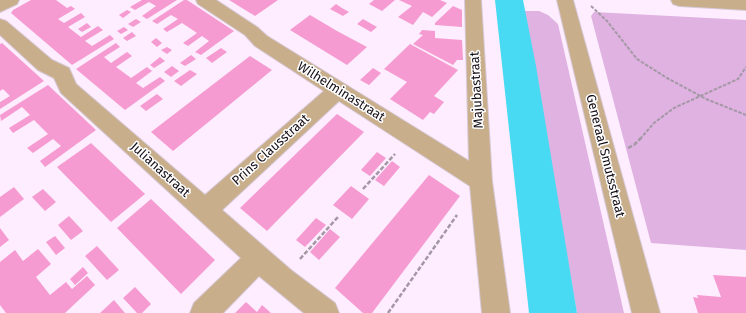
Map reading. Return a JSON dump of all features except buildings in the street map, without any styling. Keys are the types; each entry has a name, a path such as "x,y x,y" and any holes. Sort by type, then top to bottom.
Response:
{"street":[{"path":"0,6 11,0"},
{"name":"Wilhelminastraat","path":"204,0 251,31 261,41 481,181"},
{"name":"Majubastraat","path":"473,0 481,181 496,313"},
{"name":"Generaal Smutsstraat","path":"565,0 646,313"},
{"path":"679,0 746,4"},
{"name":"Julianastraat","path":"0,25 45,65 62,73 68,88 282,279 325,313"},
{"name":"Prins Clausstraat","path":"205,211 338,90"},
{"path":"204,313 259,258"}],"path":[{"path":"590,5 607,21 637,59 700,96 746,115"},
{"path":"606,159 634,145 654,123 674,108 738,79 746,68"},
{"path":"363,188 412,136"},
{"path":"388,313 481,181"},
{"path":"282,279 338,217"}],"shaded area":[{"path":"524,11 539,11 548,15 558,24 624,313 577,313"},
{"path":"594,12 746,20 746,250 651,243 591,16"}],"water":[{"path":"495,0 523,0 536,66 577,313 529,313"}]}
